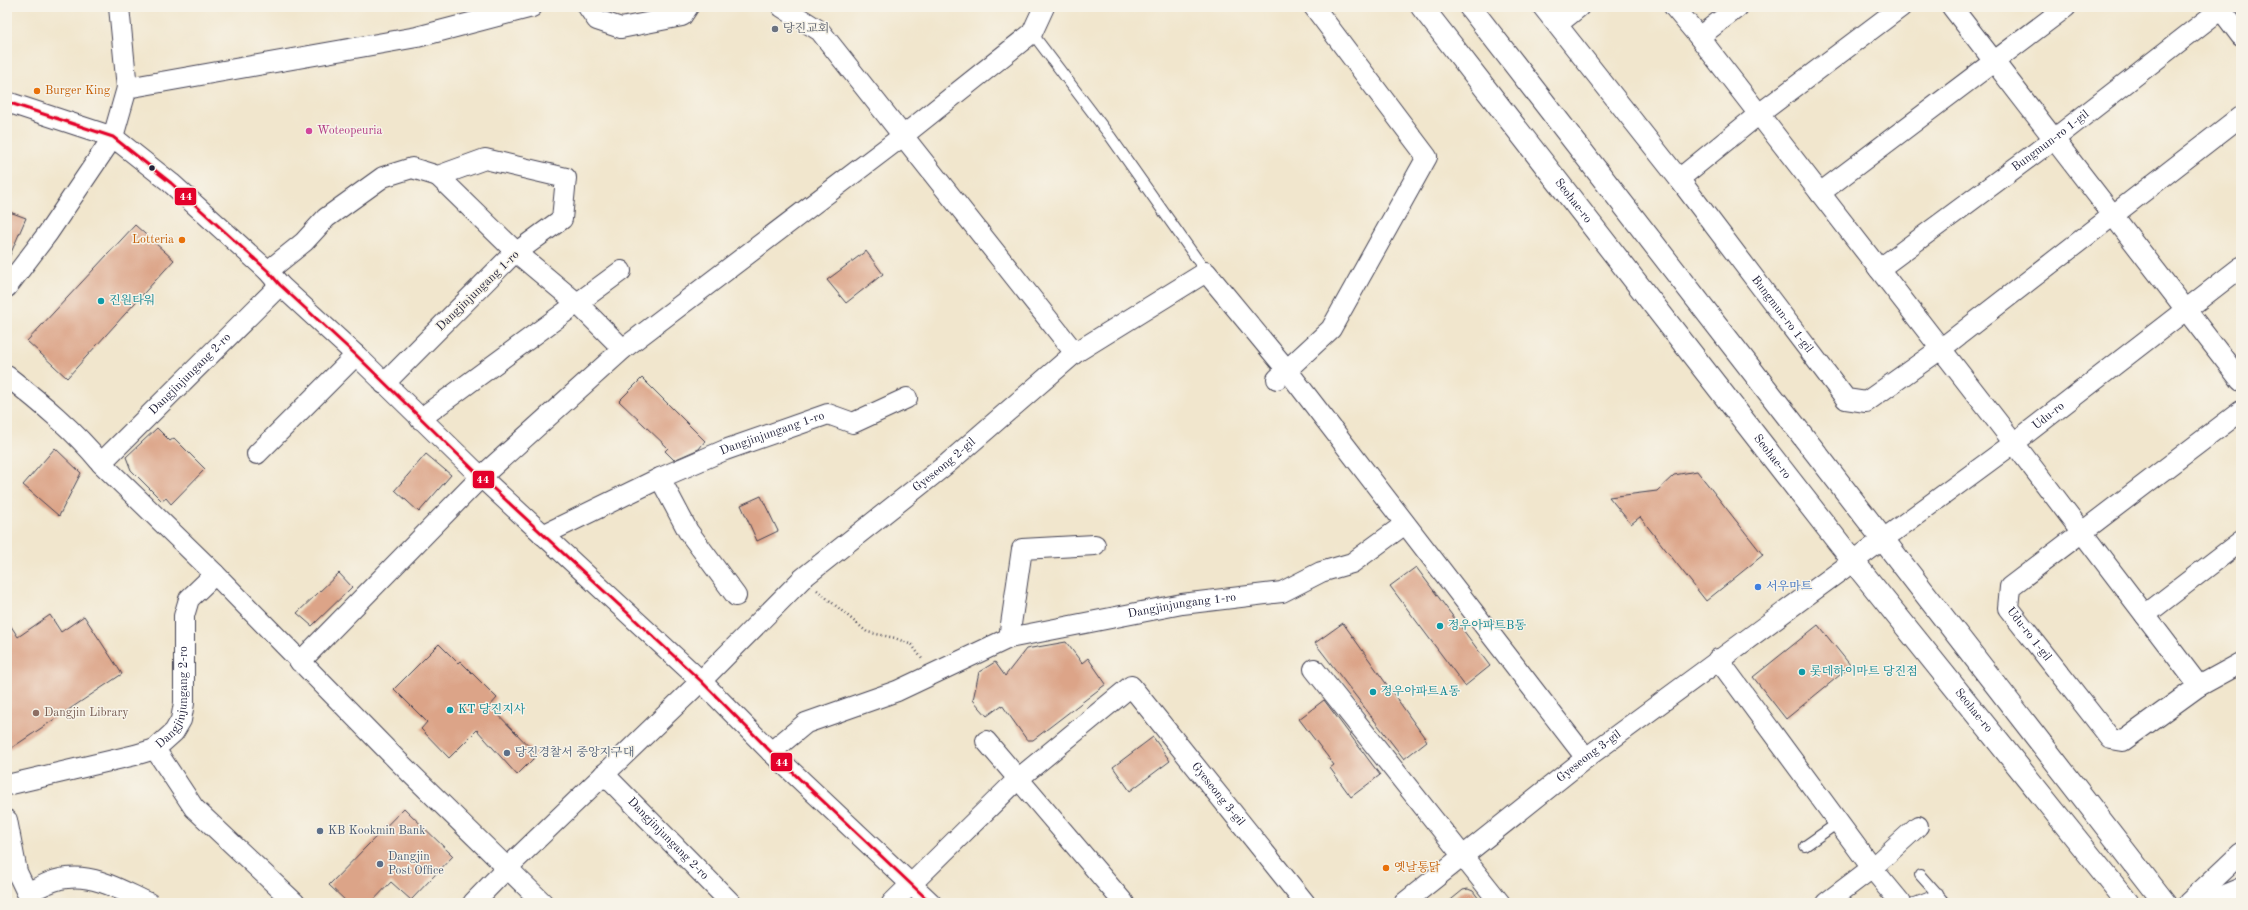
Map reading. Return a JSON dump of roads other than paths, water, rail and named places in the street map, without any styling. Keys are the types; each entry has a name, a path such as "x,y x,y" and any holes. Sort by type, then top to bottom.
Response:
{"main road":[{"name":"Seohae-ro","path":"1422,7 1853,561 2128,903"},
{"path":"1470,7 2165,903"}],"street":[{"path":"7,287 48,233 113,137 127,88 119,7"},
{"path":"127,88 417,37 532,7"},
{"path":"588,7 597,20 620,28 682,16 688,7"},
{"path":"782,7 820,31 904,135 1075,353"},
{"path":"300,662 481,477 623,349 904,135 1032,32 1044,7"},
{"path":"1282,375 1331,329 1427,157 1314,7"},
{"name":"Bungmun-ro 1-gil","path":"1543,7 1558,24 1679,179 1846,399 1866,402 1941,349 2241,116"},
{"path":"1558,24 1579,7"},
{"path":"1674,7 1759,114 2083,532 2199,686 2241,662"},
{"path":"1699,37 1738,7"},
{"path":"1679,179 1759,114 1900,7"},
{"path":"1952,7 2241,381"},
{"path":"1820,193 2066,7"},
{"path":"2220,8 2241,36"},
{"name":"Bungmun-ro 1-gil","path":"1879,269 2054,139 2220,8"},
{"path":"7,102 113,137 171,183 356,355 481,477 701,681 771,752 931,903"},
{"name":"Dangjinjungang 1-ro","path":"384,384 516,252 562,219 566,178 485,159 438,176"},
{"path":"274,278 326,218 383,177 412,168 438,176 516,252 578,304 623,349"},
{"name":"Udu-ro","path":"1853,561 2014,443 2241,267"},
{"path":"420,419 621,271"},
{"path":"1206,272 1282,375 1405,524 1586,758"},
{"name":"Gyeseong 2-gil","path":"701,681 803,578 948,463 1075,353 1206,272"},
{"name":"Dangjinjungang 2-ro","path":"101,463 274,278"},
{"path":"257,454 356,355"},
{"path":"7,376 41,402 90,449 101,463 215,574 300,662 543,903"},
{"name":"Dangjinjungang 1-ro","path":"543,535 602,504 725,450 828,414 853,423 907,398"},
{"name":"Udu-ro 1-gil","path":"2199,686 2123,741 2111,739 2008,608 2010,587 2241,411"},
{"path":"660,478 688,531 736,596"},
{"name":"Dangjinjungang 1-ro","path":"771,752 806,723 897,691 1009,638 1182,604 1282,592 1321,572 1352,563 1405,524"},
{"path":"2145,615 2241,541"},
{"path":"1009,638 1022,548 1095,545"},
{"name":"Gyeseong 3-gil","path":"1404,903 1586,758 1718,659 1853,561"},
{"name":"Dangjinjungang 2-ro","path":"7,785 135,755 155,748 174,732 181,720 184,703 184,616 190,599 215,574"},
{"path":"1718,659 1872,868 1901,903"},
{"path":"1314,668 1500,903"},
{"path":"473,903 507,868 701,681"},
{"name":"Gyeseong 3-gil","path":"1018,779 1131,686 1305,903"},
{"path":"986,741 1124,903"},
{"path":"155,748 194,808 295,903"},
{"name":"Dangjinjungang 2-ro","path":"604,774 731,903"},
{"path":"892,903 1018,779"},
{"path":"7,820 12,877 28,893 52,882 67,878 81,878 100,881 149,903"},
{"path":"1826,903 1872,868 1918,826"},
{"path":"2188,903 2241,853"},
{"path":"2205,903 2241,888"}],"lane":[{"path":"1032,32 1110,136 1206,272"},
{"path":"1805,846 1839,822"},
{"path":"1920,875 1945,903"},
{"path":"1916,903 1938,894"}],"place":[{"name":"당진교회","path":"775,29"},
{"name":"Burger King","path":"37,91"},
{"name":"Woteopeuria","path":"309,131"},
{"name":"Lotteria","path":"182,240"},
{"name":"진원타워","path":"101,301"},
{"name":"서우마트","path":"1758,587"},
{"name":"정우아파트B동","path":"1440,626"},
{"name":"롯데하이마트 당진점","path":"1802,672"},
{"name":"정우아파트A동","path":"1373,692"},
{"name":"KT 당진지사","path":"450,710"},
{"name":"Dangjin Library","path":"36,713"},
{"name":"당진경찰서 중앙지구대","path":"507,753"},
{"name":"KB Kookmin Bank","path":"320,831"},
{"name":"Dangjin Post Office","path":"380,864"},
{"name":"옛날통닭","path":"1386,868"}]}
